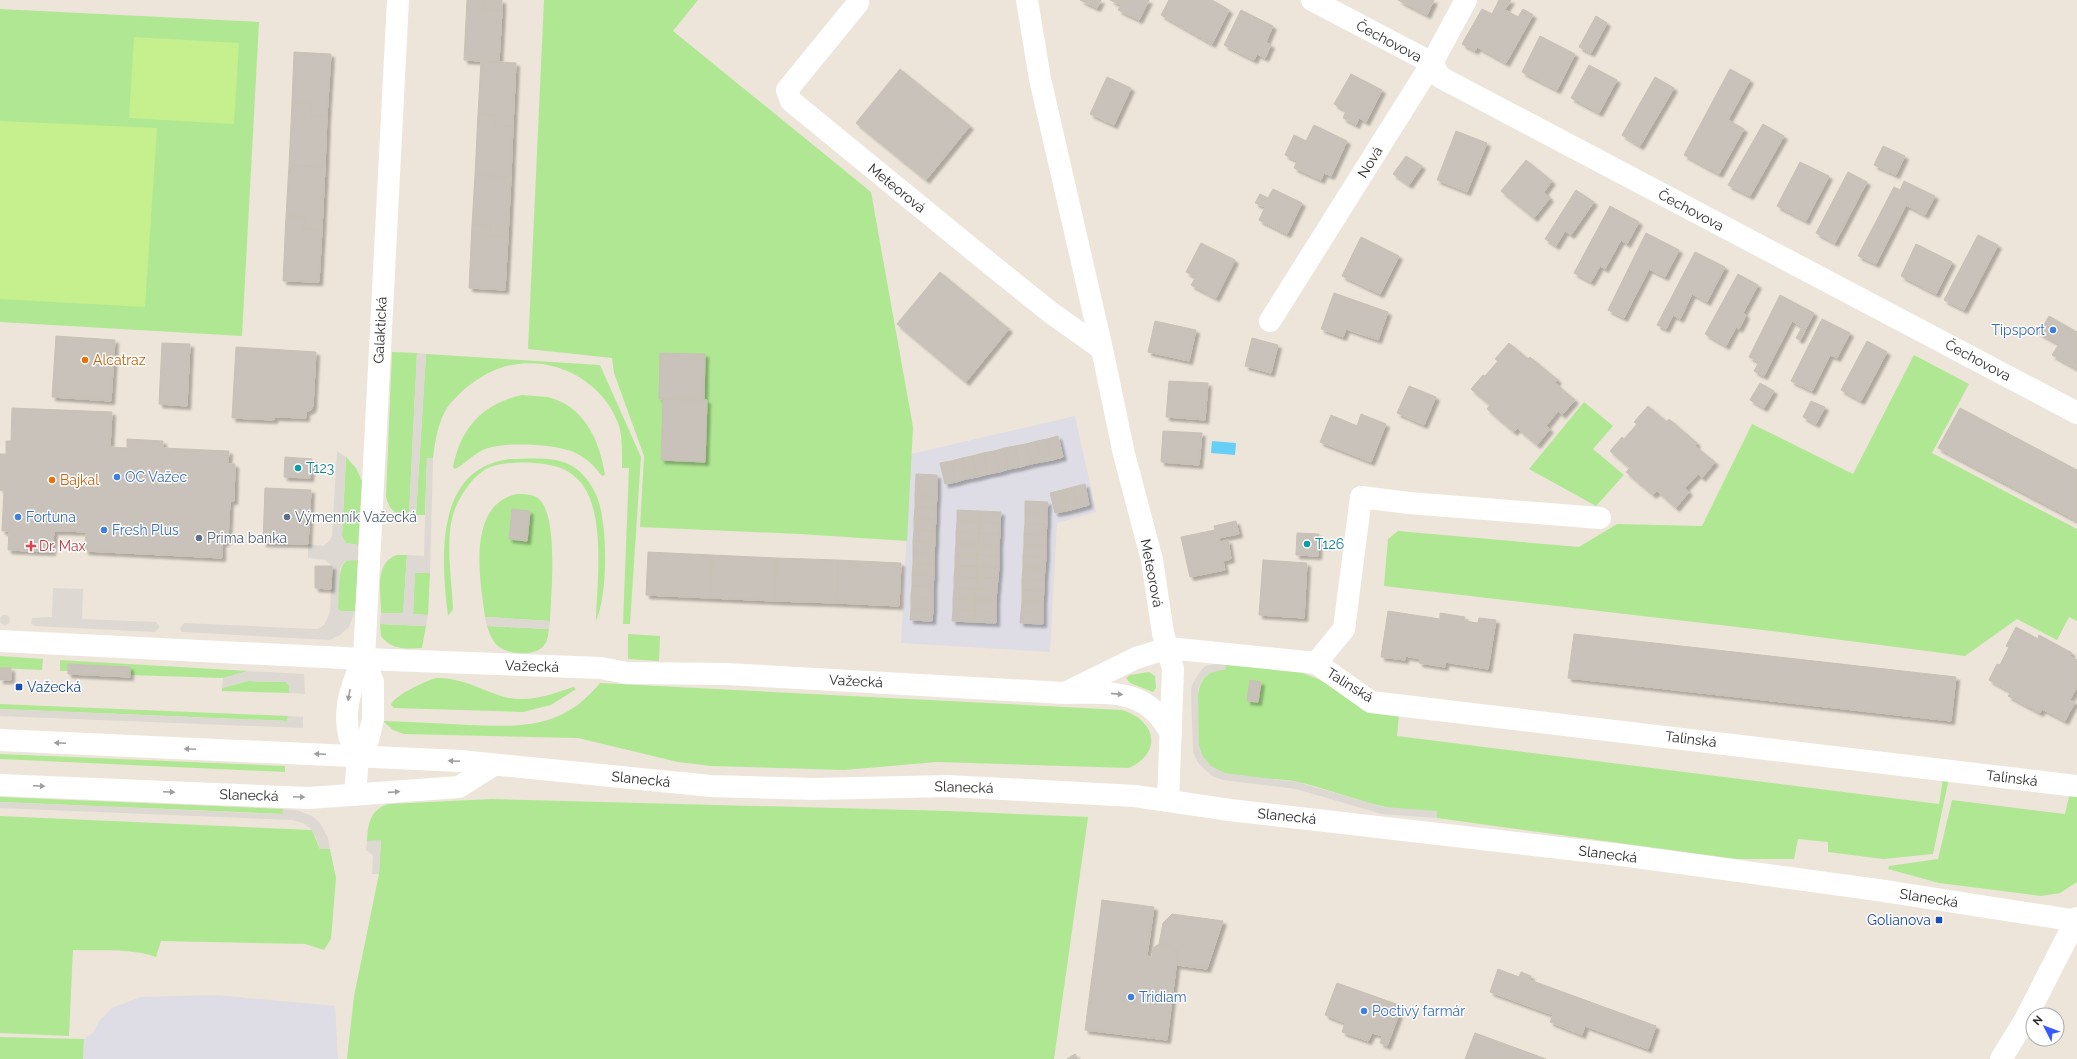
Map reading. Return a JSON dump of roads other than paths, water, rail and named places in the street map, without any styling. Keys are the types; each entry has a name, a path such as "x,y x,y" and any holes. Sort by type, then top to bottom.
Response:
{"street":[{"name":"Galaktická","path":"358,756 347,732 348,702 351,687 364,659 398,0"},
{"name":"Meteorová","path":"1027,0 1040,79 1102,349 1124,454 1152,560 1163,633 1173,669 1168,801"},
{"name":"Čechovova","path":"1312,0 1432,63 1440,77 2077,413"},
{"name":"Nová","path":"1270,321 1432,63 1466,0"},
{"name":"Meteorová","path":"858,3 787,90 791,101 1050,312 1102,349"},
{"name":"Talinská","path":"1316,663 1344,629 1361,498 1600,518"},
{"name":"Važecká","path":"0,641 364,659 601,668 627,673 727,674 1064,693 1118,693 1131,696 1144,702 1157,712 1165,722 1171,734"},
{"name":"Važecká","path":"1064,693 1085,685 1112,668 1136,658 1168,648"},
{"name":"Talinská","path":"1168,648 1316,663 1371,702 2077,786"},
{"name":"Slanecká","path":"0,740 460,761 492,766 546,769 711,786 821,789 948,786 1136,796 1230,810 1620,855 1878,890 2077,920"},
{"path":"355,795 358,756"},
{"name":"Slanecká","path":"0,785 309,798 459,787 492,766"},
{"path":"2001,1059 2025,1020 2077,920"}],"water":[{"path":"1212,441 1236,443 1235,455 1211,453"}],"place":[{"name":"Tipsport","path":"2053,330"},
{"name":"Alcatraz","path":"85,360"},
{"name":"T123","path":"298,468"},
{"name":"OC Važec","path":"117,477"},
{"name":"Bajkal","path":"52,480"},
{"name":"Fortuna","path":"18,517"},
{"name":"Výmenník Važecká","path":"287,517"},
{"name":"Fresh Plus","path":"104,530"},
{"name":"Prima banka","path":"199,538"},
{"name":"T126","path":"1307,544"},
{"name":"Dr. Max","path":"31,546"},
{"name":"Važecká","path":"19,687"},
{"name":"Golianova","path":"1939,920"},
{"name":"Tridiam","path":"1131,997"},
{"name":"Poctivý farmár","path":"1364,1011"}]}
